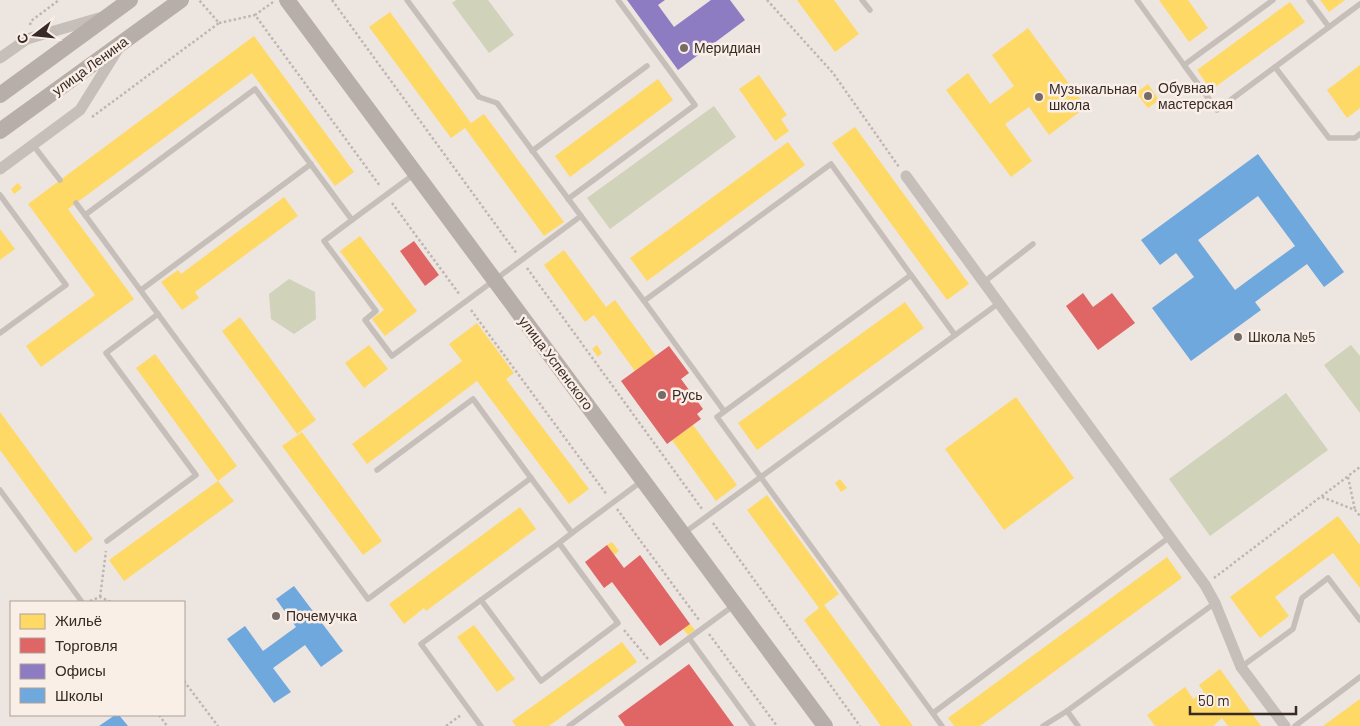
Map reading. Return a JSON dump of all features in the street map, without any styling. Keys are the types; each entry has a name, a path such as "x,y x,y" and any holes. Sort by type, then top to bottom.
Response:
{"street":[{"path":"0,95 130,0"},
{"name":"улица Ленина","path":"0,132 181,0"},
{"name":"улица Успенского","path":"286,0 825,726"},
{"path":"0,58 27,38 108,16"},
{"path":"0,169 80,110 121,43"},
{"path":"906,176 1205,585 1215,603 1241,667 1285,726"}],"lane":[{"path":"408,0 479,97 498,103 724,411"},
{"path":"568,199 695,105 618,0"},
{"path":"862,0 870,10"},
{"path":"1137,0 1217,110 1360,4"},
{"path":"1184,65 1273,0"},
{"path":"1309,0 1329,27"},
{"path":"532,151 647,66"},
{"path":"1276,67 1329,138 1355,138 1360,134"},
{"path":"85,215 255,89 352,220"},
{"path":"33,144 60,180"},
{"path":"140,290 311,164"},
{"path":"644,301 831,164 955,335"},
{"path":"415,174 324,241 376,311 365,320 392,356 581,216"},
{"path":"0,195 66,285 0,333"},
{"path":"76,203 368,599 531,478"},
{"path":"984,282 1033,244"},
{"path":"912,274 717,417 942,726"},
{"path":"682,534 999,303"},
{"path":"107,541 196,475 106,353 158,314"},
{"path":"377,470 473,399 572,533"},
{"path":"481,726 421,644 643,480"},
{"path":"0,490 81,601"},
{"path":"933,714 1171,536"},
{"path":"481,600 541,680 618,623 559,542"},
{"path":"1241,667 1292,629 1302,598 1328,578 1360,620"},
{"path":"1043,726 1067,711 1215,603"},
{"path":"569,726 735,604"},
{"path":"1354,612 1360,608"},
{"path":"689,638 753,726"},
{"path":"1295,726 1360,677"},
{"path":"1067,711 1078,726"}],"path":[{"path":"27,38 31,21 59,0"},
{"path":"199,0 218,23"},
{"path":"87,120 218,23 255,15 276,0"},
{"path":"332,0 860,726"},
{"path":"767,0 832,74 906,176"},
{"path":"255,15 776,726"},
{"path":"1205,585 1360,467"},
{"path":"1348,476 1354,510"},
{"path":"1321,497 1354,510 1360,516"},
{"path":"100,597 107,541"},
{"path":"90,601 100,597 109,601"},
{"path":"618,623 653,664"},
{"path":"185,682 218,726"},
{"path":"446,726 469,709"}],"green space":[{"path":"456,0 488,0 514,35 489,53 452,3"},
{"path":"714,106 736,137 610,229 587,198"},
{"path":"289,279 315,292 316,319 294,334 271,319 269,294"},
{"path":"1351,345 1360,356 1360,413 1324,365"},
{"path":"1286,393 1328,450 1210,536 1169,479"}],"building: Жильё":[{"path":"797,0 834,0 859,34 835,52"},
{"path":"1159,0 1188,0 1208,28 1189,42"},
{"path":"1320,0 1345,0 1329,12"},
{"path":"1290,2 1305,22 1211,90 1197,70"},
{"path":"390,12 471,123 484,114 564,222 544,236 465,128 451,138 369,27"},
{"name":"Музыкальная школа","path":"1028,28 1086,107 1049,135 1029,107 1005,124 1032,161 1011,177 946,90 968,73 990,104 1014,86 992,55"},
{"path":"254,36 354,172 335,186 252,73 68,209 134,299 41,367 26,346 95,295 28,204"},
{"path":"1360,65 1360,108 1347,118 1327,90"},
{"path":"759,75 787,115 781,119 789,131 775,141 739,89"},
{"path":"658,79 673,100 570,177 555,156"},
{"name":"Обувная мастерская","path":"1148,84 1159,100 1148,108 1136,93"},
{"path":"855,127 969,284 947,300 832,143"},
{"path":"788,142 805,165 647,281 630,258"},
{"path":"18,183 22,188 14,194 11,189"},
{"path":"284,197 298,216 195,292 199,298 182,310 161,282 178,270 181,274"},
{"path":"0,229 15,249 0,260"},
{"path":"360,236 417,311 385,336 372,319 384,310 340,251"},
{"path":"564,250 606,307 615,300 656,356 635,371 594,315 585,322 544,265"},
{"path":"905,302 924,328 757,450 738,423"},
{"path":"240,317 316,420 297,434 222,331"},
{"path":"477,323 514,373 506,379 589,489 569,504 477,381 367,464 352,444 462,361 449,344"},
{"path":"369,345 388,369 364,388 345,363"},
{"path":"597,345 602,353 598,357 592,349"},
{"path":"155,354 237,466 218,481 136,368"},
{"path":"1016,397 1074,478 1004,530 945,449"},
{"path":"0,412 93,539 75,553 0,450"},
{"path":"693,425 737,485 716,501 672,440"},
{"path":"302,432 382,541 363,555 282,446"},
{"path":"840,479 847,488 841,492 835,483"},
{"path":"218,481 234,501 124,581 109,560"},
{"path":"767,495 839,594 824,605 913,726 881,726 804,620 819,608 747,510"},
{"path":"520,507 536,529 426,611 424,608 404,624 389,604"},
{"path":"1338,516 1360,545 1360,588 1333,553 1275,597 1289,616 1260,638 1230,597"},
{"path":"612,542 619,551 614,555 607,545"},
{"path":"1167,557 1182,578 980,726 954,726 948,718"},
{"path":"690,624 695,630 688,635 683,629"},
{"path":"474,625 515,679 497,692 457,637"},
{"path":"622,642 637,662 549,726 516,726 512,721"},
{"path":"1220,669 1261,726 1228,726 1222,718 1213,726 1155,726 1147,715 1185,687 1193,699 1204,692 1199,685"},
{"path":"1360,699 1360,726 1323,726"}],"building: Торговля":[{"path":"414,241 439,275 425,286 400,251"},
{"path":"1083,293 1093,307 1112,293 1135,323 1098,350 1066,306"},
{"name":"Русь","path":"669,346 689,373 681,379 703,409 697,414 701,419 667,444 621,381"},
{"path":"607,545 624,568 640,555 690,624 660,646 612,582 604,588 585,562"},
{"path":"689,664 734,726 625,726 618,716"}],"building: Офисы":[{"name":"Меридиан","path":"627,0 665,0 658,5 674,27 711,0 730,0 745,20 678,70"}],"building: Школы":[{"path":"1258,154 1344,272 1324,287 1307,264 1255,302 1261,310 1191,361 1152,308 1194,277 1176,253 1160,265 1141,240","holes":["1258,196 1295,246 1235,290 1198,240"]},
{"path":"294,586 343,651 321,667 305,645 273,668 291,692 274,703 227,639 245,626 263,651 296,627 276,599"},
{"path":"114,716 120,716 128,726 99,726"}],"place":[{"name":"Меридиан","path":"684,48"},
{"name":"Обувная мастерская","path":"1148,96"},
{"name":"Музыкальная школа","path":"1039,97"},
{"name":"Школа №5","path":"1238,337"},
{"name":"Русь","path":"662,395"},
{"name":"Почемучка","path":"276,616"}]}
